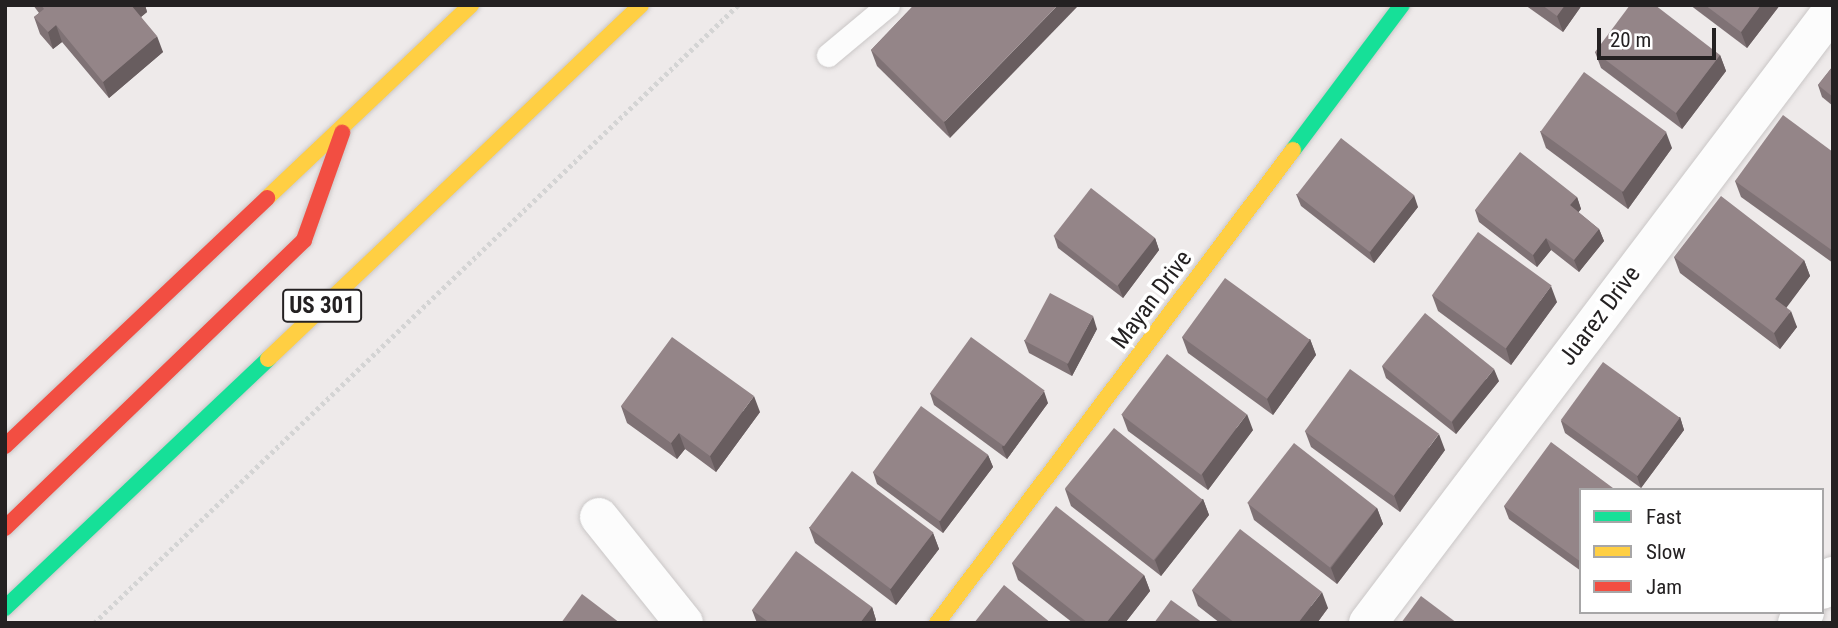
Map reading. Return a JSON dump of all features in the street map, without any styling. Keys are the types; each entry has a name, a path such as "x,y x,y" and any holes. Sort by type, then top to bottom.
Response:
{"main road":[{"path":"5,446 471,5"},
{"name":"US 301","path":"5,608 641,5"},
{"name":"Mayan Drive","path":"937,623 1402,5"},
{"path":"5,528 304,240 344,128"}],"street":[{"name":"Juarez Drive","path":"1368,623 1833,9"},
{"path":"599,517 684,623"}],"lane":[{"path":"828,55 888,5"}],"path":[{"path":"94,623 737,5"}],"building":[{"path":"41,5 131,5 157,36 103,82 56,25 48,32 34,17 44,9"},
{"path":"914,5 1058,5 944,122 871,50"},
{"path":"1542,5 1565,5 1557,16"},
{"path":"1630,5 1655,5 1720,55 1676,113 1595,52"},
{"path":"1705,5 1761,5 1741,32"},
{"path":"1833,66 1833,97 1818,85"},
{"path":"1584,72 1667,132 1623,192 1541,132"},
{"path":"1783,115 1833,152 1833,251 1735,181"},
{"path":"1341,138 1414,195 1370,252 1297,195"},
{"path":"1520,152 1577,197 1570,205 1599,229 1574,260 1546,238 1533,255 1475,210"},
{"path":"1091,188 1155,238 1117,286 1053,236"},
{"path":"1721,196 1804,260 1775,299 1791,311 1774,333 1674,257"},
{"path":"1478,232 1552,285 1506,349 1432,295"},
{"path":"1225,278 1310,340 1267,399 1182,337"},
{"path":"1050,293 1093,316 1068,364 1025,341"},
{"path":"1425,313 1494,369 1451,422 1382,366"},
{"path":"672,337 754,396 710,456 679,433 671,443 621,406"},
{"path":"971,337 1045,390 1004,446 930,393"},
{"path":"1167,354 1247,414 1201,475 1121,415"},
{"path":"1603,362 1680,418 1638,476 1561,420"},
{"path":"1350,369 1439,434 1394,496 1305,431"},
{"path":"921,406 988,455 940,521 873,472"},
{"path":"1114,428 1203,500 1154,560 1065,489"},
{"path":"1551,442 1613,488 1579,488 1579,561 1504,506"},
{"path":"1294,443 1377,508 1330,568 1247,503"},
{"path":"852,471 933,532 891,589 809,528"},
{"path":"1056,506 1144,575 1106,623 1088,623 1012,563"},
{"path":"1240,529 1322,592 1298,623 1235,623 1192,590"},
{"path":"796,551 872,607 860,623 770,623 752,610"},
{"path":"1004,585 1051,623 974,623"},
{"path":"582,594 620,623 561,623"},
{"path":"1421,596 1457,623 1401,623"},
{"path":"1171,600 1203,623 1154,623"}],"traffic: fast":[{"path":"1293,150 1402,5"},
{"path":"5,608 268,359"}],"traffic: slow":[{"path":"267,198 471,5"},
{"path":"268,359 641,5"},
{"path":"937,623 1293,150"}],"traffic: jam":[{"path":"5,528 304,240 342,133"},
{"path":"5,446 267,198"}]}
